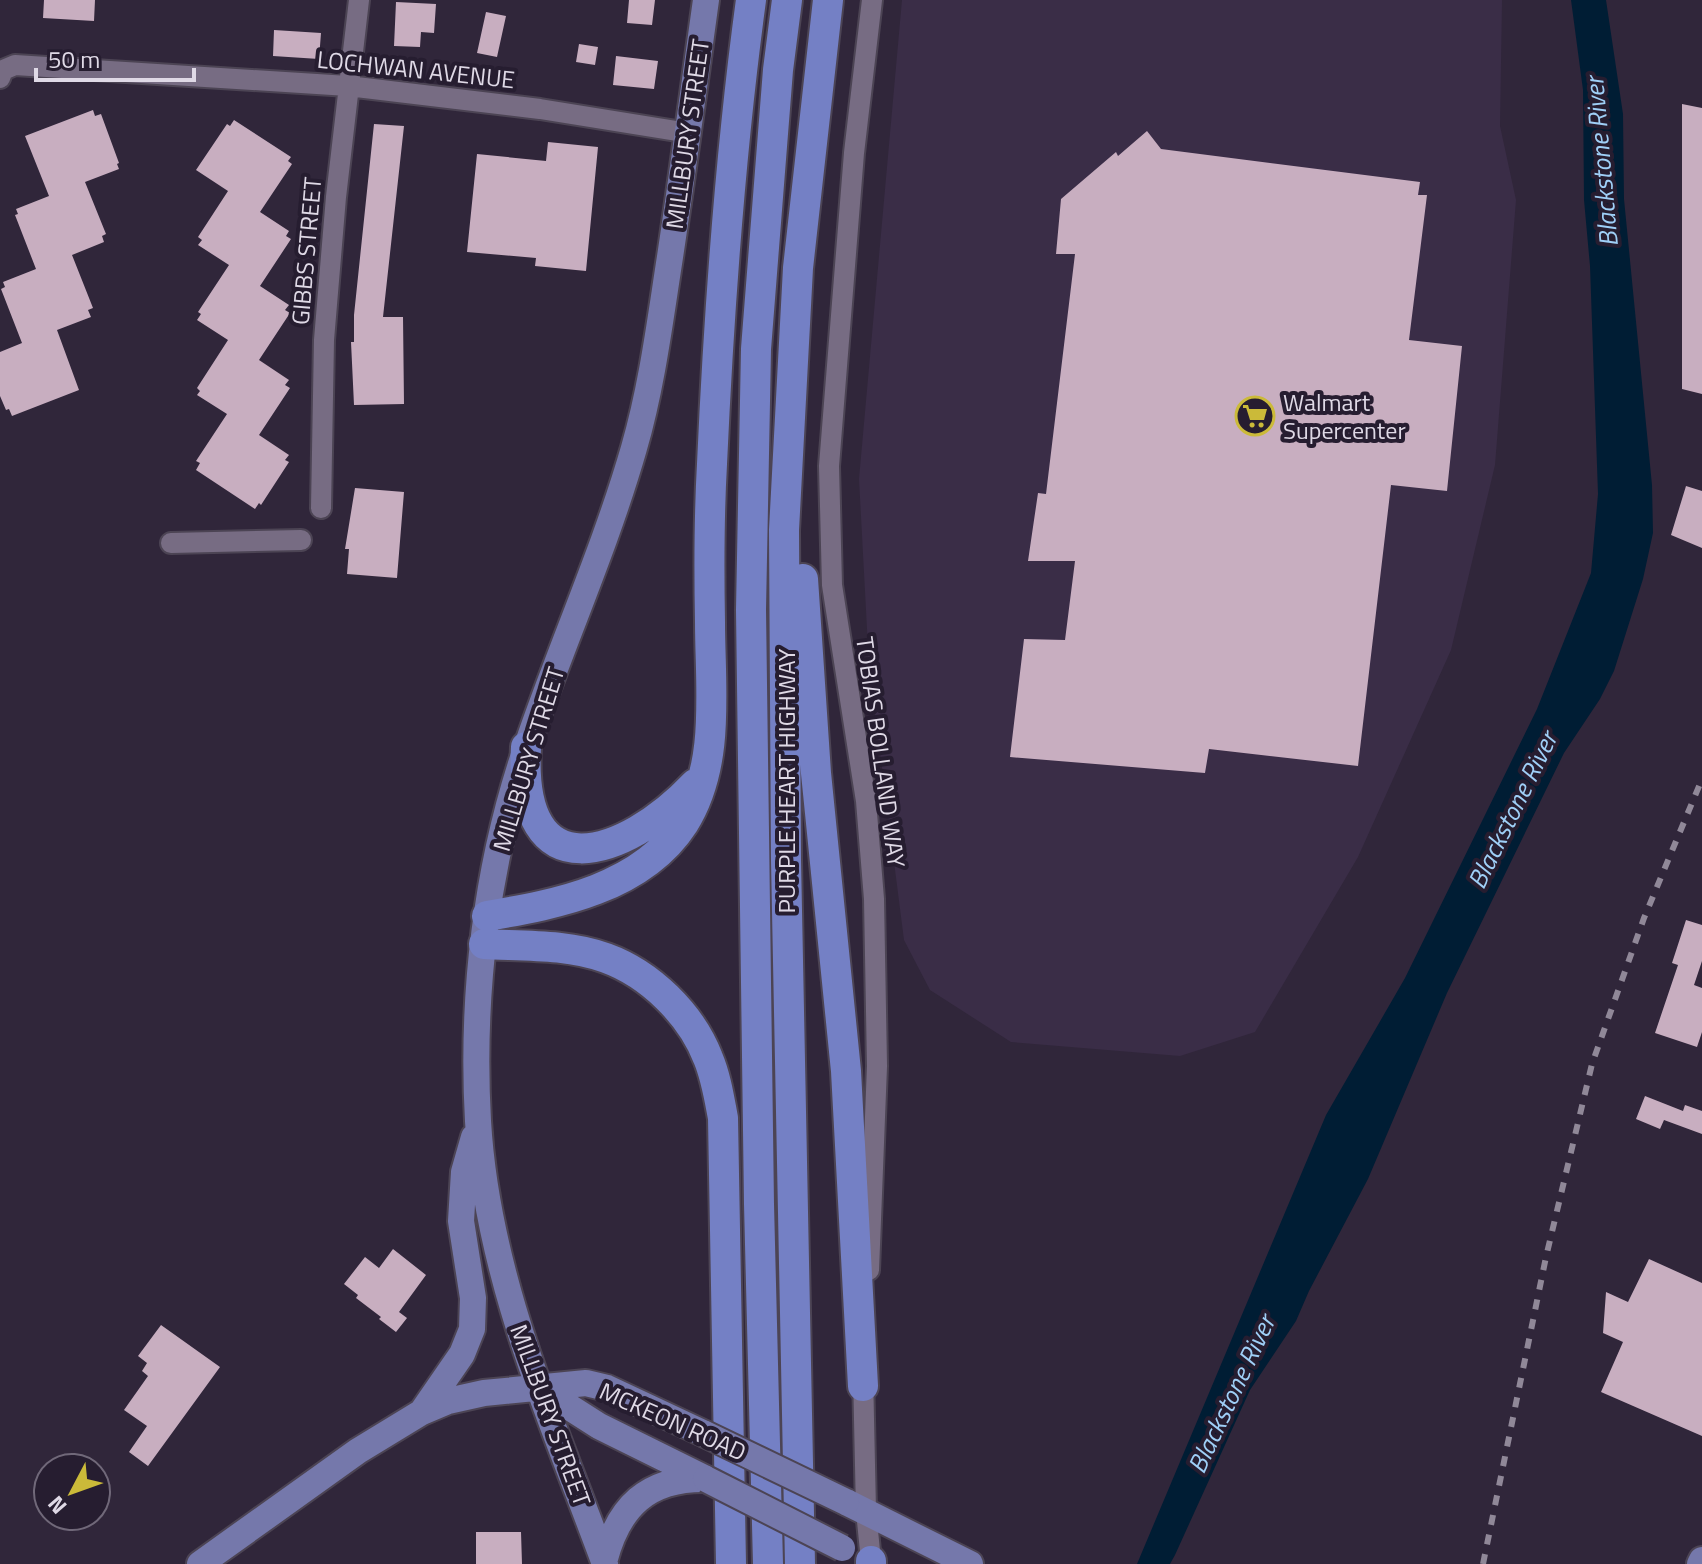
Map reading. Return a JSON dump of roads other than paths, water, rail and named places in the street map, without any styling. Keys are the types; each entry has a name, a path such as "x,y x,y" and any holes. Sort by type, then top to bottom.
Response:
{"highway":[{"path":"486,930 606,885 654,855 682,826 705,774 710,708 712,468 720,314 733,153 751,0"},
{"name":"PURPLE HEART HIGHWAY","path":"768,1564 759,1204 751,610 756,349 778,70 787,0"},
{"name":"PURPLE HEART HIGHWAY","path":"800,1564 786,860 784,530 798,268 828,0"},
{"path":"790,384 814,747 846,1071 863,1386"},
{"path":"526,747 525,776 533,815 556,843 569,847 599,846 637,832 674,804 705,774"},
{"path":"486,930 606,958 637,975 667,997 689,1023 708,1056 723,1118 731,1564"}],"main road":[{"name":"MILLBURY STREET","path":"605,1563 519,1330 499,1260 478,1122 477,1028 486,930 499,849 526,747 614,515 654,365 706,0"},
{"path":"422,1412 462,1354 472,1329 473,1298 461,1221 464,1172 478,1122"},
{"name":"MCKEON ROAD","path":"541,1389 586,1383 607,1388 970,1564"},
{"path":"200,1564 329,1470 422,1412 448,1401 484,1393 541,1389"},
{"name":"MCKEON ROAD","path":"541,1389 599,1426 873,1563"},
{"path":"605,1563 618,1524 634,1501 674,1481 706,1479"}],"street":[{"name":"GIBBS STREET","path":"321,508 324,340 359,0"},
{"name":"TOBIAS BOLLAND WAY","path":"872,0 854,153 829,466 832,585 866,801 876,955 875,1135 856,1507 873,1563"},
{"name":"LOCHWAN AVENUE","path":"0,78 3,70 15,65 348,86 594,116 689,133"},
{"path":"171,543 301,540"}],"water":[{"name":"Blackstone River","path":"1571,0 1606,0 1623,114 1624,199 1652,485 1653,533 1643,579 1614,671 1600,699 1564,753 1447,993 1368,1179 1296,1321 1250,1390 1170,1564 1137,1564 1326,1115 1405,978 1537,709 1591,573 1598,494 1590,266 1584,200 1583,90"}],"railway":[{"path":"1483,1564 1546,1257 1592,1064 1644,918 1702,779"}],"place":[{"name":"Walmart Supercenter","path":"1255,416"}]}
